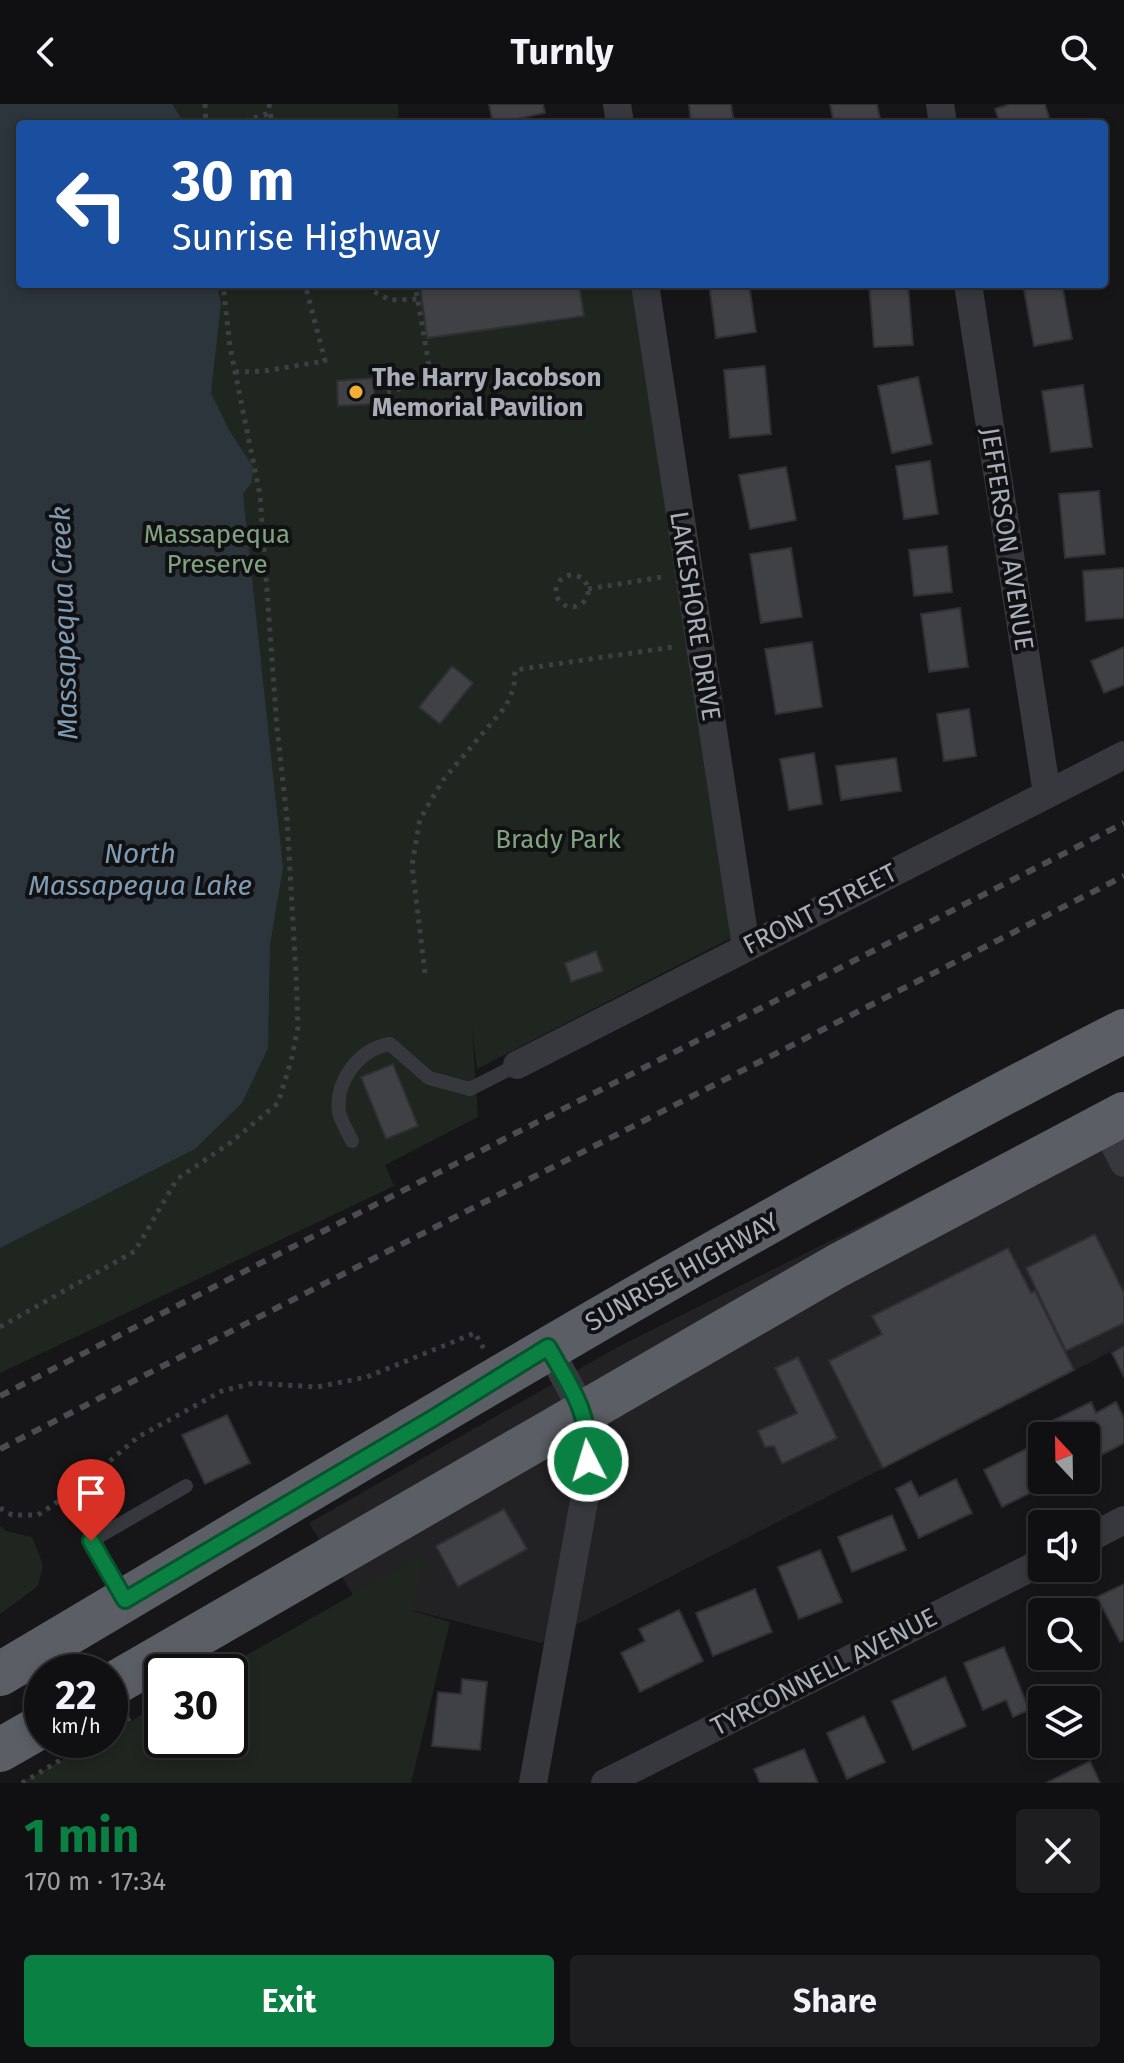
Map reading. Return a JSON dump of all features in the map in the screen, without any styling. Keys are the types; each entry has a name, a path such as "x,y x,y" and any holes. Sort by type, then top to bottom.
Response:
{"highway":[{"name":"SUNRISE HIGHWAY","path":"0,1674 548,1347 900,1149 1124,1031"},
{"path":"128,1676 837,1266 1114,1119"},
{"path":"0,1750 24,1736"}],"street":[{"name":"LAKESHORE DRIVE","path":"646,288 746,947"},
{"name":"JEFFERSON AVENUE","path":"969,288 1047,794"},
{"name":"FRONT STREET","path":"517,1065 1124,755"},
{"path":"1114,1119 1124,1163"},
{"path":"533,1783 588,1479 589,1443 583,1411 548,1347"},
{"path":"1100,1533 1124,1520"},
{"name":"TYRCONNELL AVENUE","path":"605,1783 1028,1569"}],"lane":[{"path":"352,1141 339,1115 339,1088 356,1064 375,1047 390,1044 429,1078 470,1089 517,1065"},
{"path":"125,1600 91,1541 186,1486"}],"path":[{"path":"269,104 271,120"},
{"path":"248,120 270,113"},
{"path":"0,1327 135,1251 177,1179 230,1143 278,1103 291,1061 298,1027 287,819 277,728 260,495 230,347 223,288"},
{"path":"235,372 264,371 325,361 306,288"},
{"path":"371,288 390,300 418,299"},
{"path":"387,392 408,389 427,382 431,377 416,288"},
{"path":"588,589 689,573"},
{"path":"574,575 584,579 588,589 583,603 573,607 560,601 556,591 563,577 574,575"},
{"path":"425,973 412,865 420,819 443,780 506,706 514,687 515,670 699,642"},
{"path":"0,1508 12,1515 38,1515 78,1488 138,1437 180,1411 222,1391 254,1383 317,1387 367,1377 475,1333"},
{"path":"22,1783 64,1758"}],"shaded area":[{"path":"1124,1094 1124,1345 541,1643 353,1595 309,1523 614,1349"}],"green space":[{"name":"Massapequa Preserve","path":"0,104 398,104 399,120 16,120 16,288 635,288 733,937 477,1069 472,1027 478,1117 385,1165 394,1186 0,1373"},
{"path":"0,1526 6,1531 32,1537 43,1565 38,1586 0,1614"},
{"path":"424,1554 413,1611 450,1622 411,1783 21,1783 65,1758 128,1758 128,1723 144,1713 144,1758 248,1758 248,1654"}],"water":[{"name":"North Massapequa Lake","path":"0,104 172,104 182,120 16,120 16,288 217,288 221,303 211,393 229,430 253,467 252,482 243,494 283,868 270,945 268,1048 242,1103 195,1149 0,1248"}],"building":[{"path":"489,104 543,104 545,113 512,120 492,120"},
{"path":"689,104 731,104 733,120 691,120"},
{"path":"830,104 877,104 880,120 833,120"},
{"path":"1010,104 1045,104 1050,120 999,120 995,109"},
{"path":"420,288 580,288 584,316 427,338"},
{"path":"710,288 750,288 756,332 716,338"},
{"path":"869,288 908,288 913,345 874,347"},
{"path":"1024,288 1063,288 1072,339 1034,346"},
{"path":"765,366 771,434 730,438 724,370"},
{"path":"918,377 932,444 892,453 878,386"},
{"name":"The Harry Jacobson Memorial Pavilion","path":"373,378 375,404 338,406 337,381"},
{"path":"1083,385 1092,447 1051,452 1042,391"},
{"path":"930,461 938,514 904,519 896,466"},
{"path":"786,467 796,520 750,529 739,475"},
{"path":"1099,491 1105,554 1065,558 1059,494"},
{"path":"947,546 952,592 914,596 909,550"},
{"path":"791,548 802,617 761,623 750,554"},
{"path":"1124,568 1124,618 1086,621 1083,571"},
{"path":"960,608 968,667 929,672 921,614"},
{"path":"812,642 822,707 776,714 765,649"},
{"path":"1124,647 1124,685 1104,693 1091,661"},
{"path":"452,666 473,683 440,724 419,707"},
{"path":"969,709 976,756 944,761 937,714"},
{"path":"814,753 822,804 789,810 780,759"},
{"path":"896,758 901,791 841,800 836,766"},
{"path":"596,951 603,971 571,982 565,963"},
{"path":"393,1064 418,1126 386,1139 361,1077"},
{"path":"1095,1234 1124,1293 1124,1323 1066,1351 1026,1268"},
{"path":"1008,1248 1031,1293 1035,1291 1074,1370 883,1468 829,1361 882,1334 872,1316"},
{"path":"1124,1346 1124,1377 1112,1353"},
{"path":"798,1357 837,1438 782,1464 774,1446 765,1447 758,1431 797,1413 775,1368"},
{"path":"1091,1402 1096,1413 1116,1402 1124,1418 1124,1443 1100,1456 1100,1422 1054,1420"},
{"path":"227,1415 250,1463 205,1484 182,1435"},
{"path":"1028,1448 1028,1494 1002,1507 984,1470"},
{"path":"956,1479 972,1513 919,1538 896,1489 911,1481 919,1497"},
{"path":"504,1509 527,1549 458,1587 436,1546"},
{"path":"892,1515 906,1550 852,1572 838,1537"},
{"path":"820,1550 842,1602 799,1619 778,1567"},
{"path":"1124,1584 1124,1640 1120,1642 1097,1597"},
{"path":"755,1589 772,1632 713,1656 696,1613"},
{"path":"679,1610 703,1661 640,1692 621,1653 645,1641 639,1629"},
{"path":"1004,1647 1028,1710 1013,1717 1006,1700 983,1710 964,1663"},
{"path":"945,1677 966,1726 913,1750 892,1701"},
{"path":"462,1679 487,1682 480,1750 432,1746 438,1692 461,1694"},
{"path":"864,1716 885,1762 847,1779 827,1733"},
{"path":"804,1749 818,1783 760,1783 754,1769"},
{"path":"1090,1761 1100,1783 1046,1783"}],"railway":[{"path":"0,1396 1124,823"},
{"path":"0,1449 1124,876"}],"place":[{"name":"The Harry Jacobson Memorial Pavilion","path":"356,392"}],"route":[{"path":"91,1541 125,1600 548,1347 583,1411 589,1443 588,1461"}],"water label":[{"name":"Massapequa Creek","path":"64,623"}],"park label":[{"name":"Brady Park","path":"558,839"}]}
